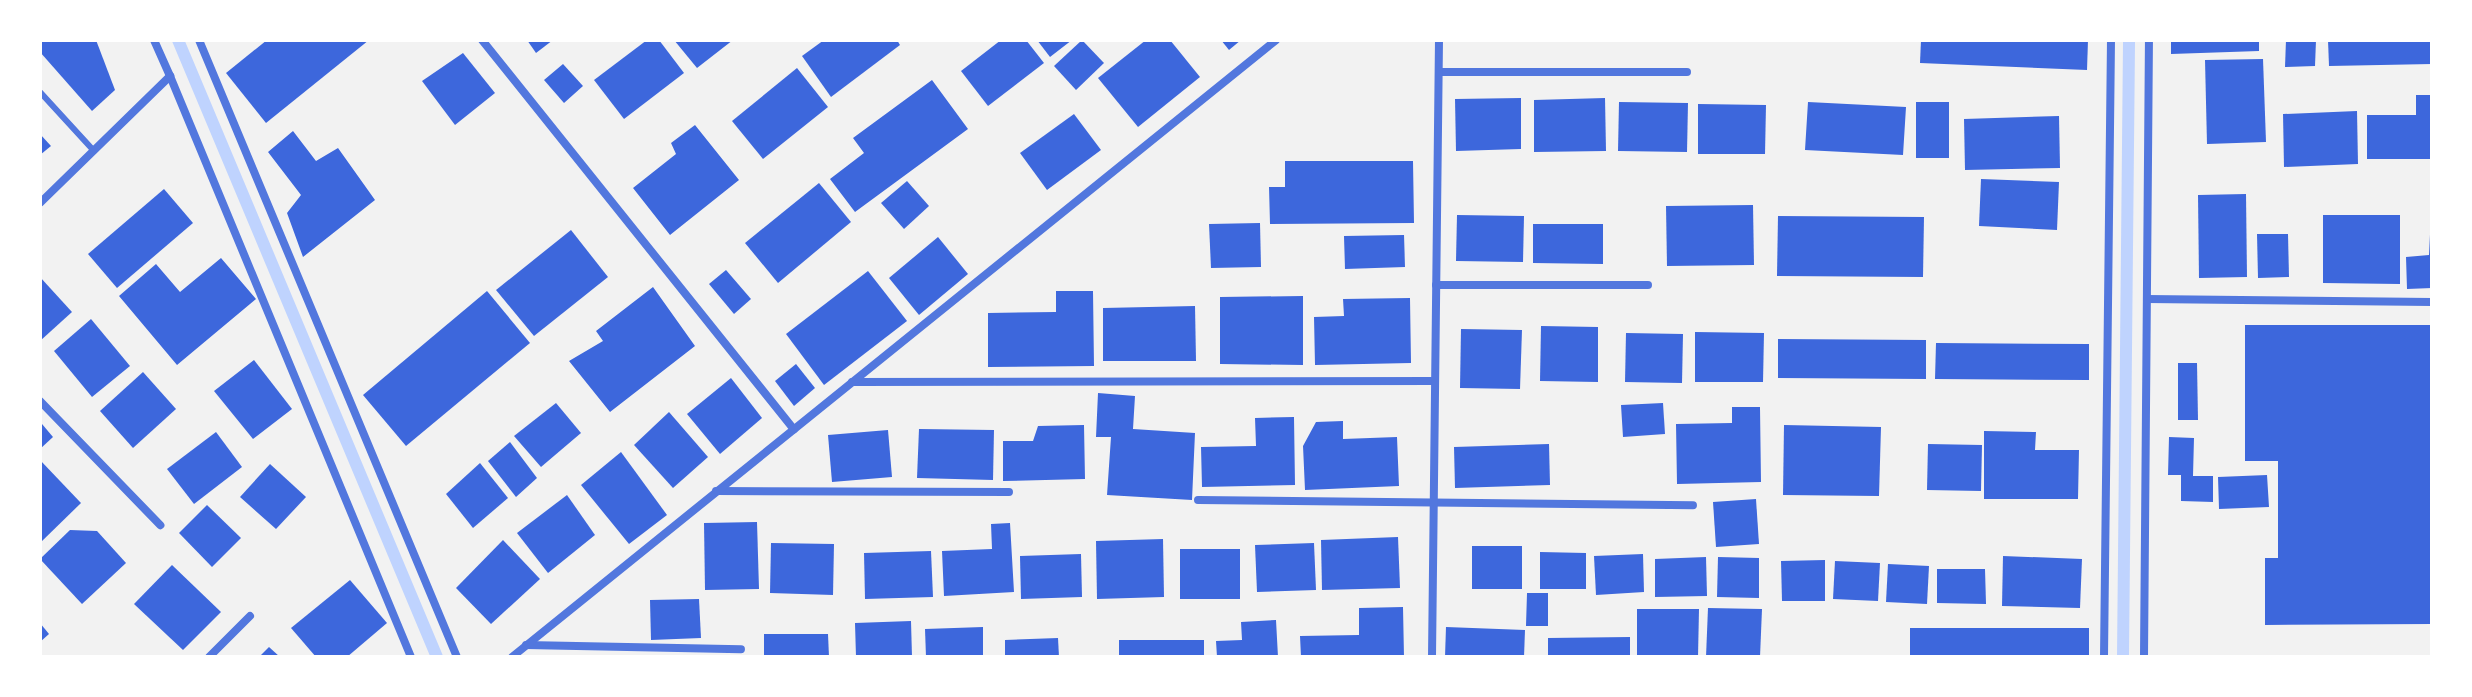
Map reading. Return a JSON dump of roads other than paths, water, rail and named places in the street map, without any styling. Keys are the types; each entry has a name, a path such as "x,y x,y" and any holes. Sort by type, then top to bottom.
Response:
{"street":[{"path":"154,40 411,657"},
{"path":"199,40 457,657"},
{"path":"482,40 794,429"},
{"path":"512,657 1276,40"},
{"path":"1432,657 1439,40"},
{"path":"2104,657 2111,40"},
{"path":"2144,657 2149,40"},
{"path":"1439,72 1687,72"},
{"path":"40,203 170,76"},
{"path":"1436,285 1648,285"},
{"path":"2147,299 2432,302"},
{"path":"852,382 1435,381"},
{"path":"40,401 160,525"},
{"path":"716,491 1009,492"},
{"path":"1198,500 1693,505"},
{"path":"209,657 250,616"},
{"path":"526,645 741,649"}],"lane":[{"path":"40,92 94,151"}],"waterway":[{"path":"178,40 437,657"},
{"path":"2123,657 2129,40"}]}
